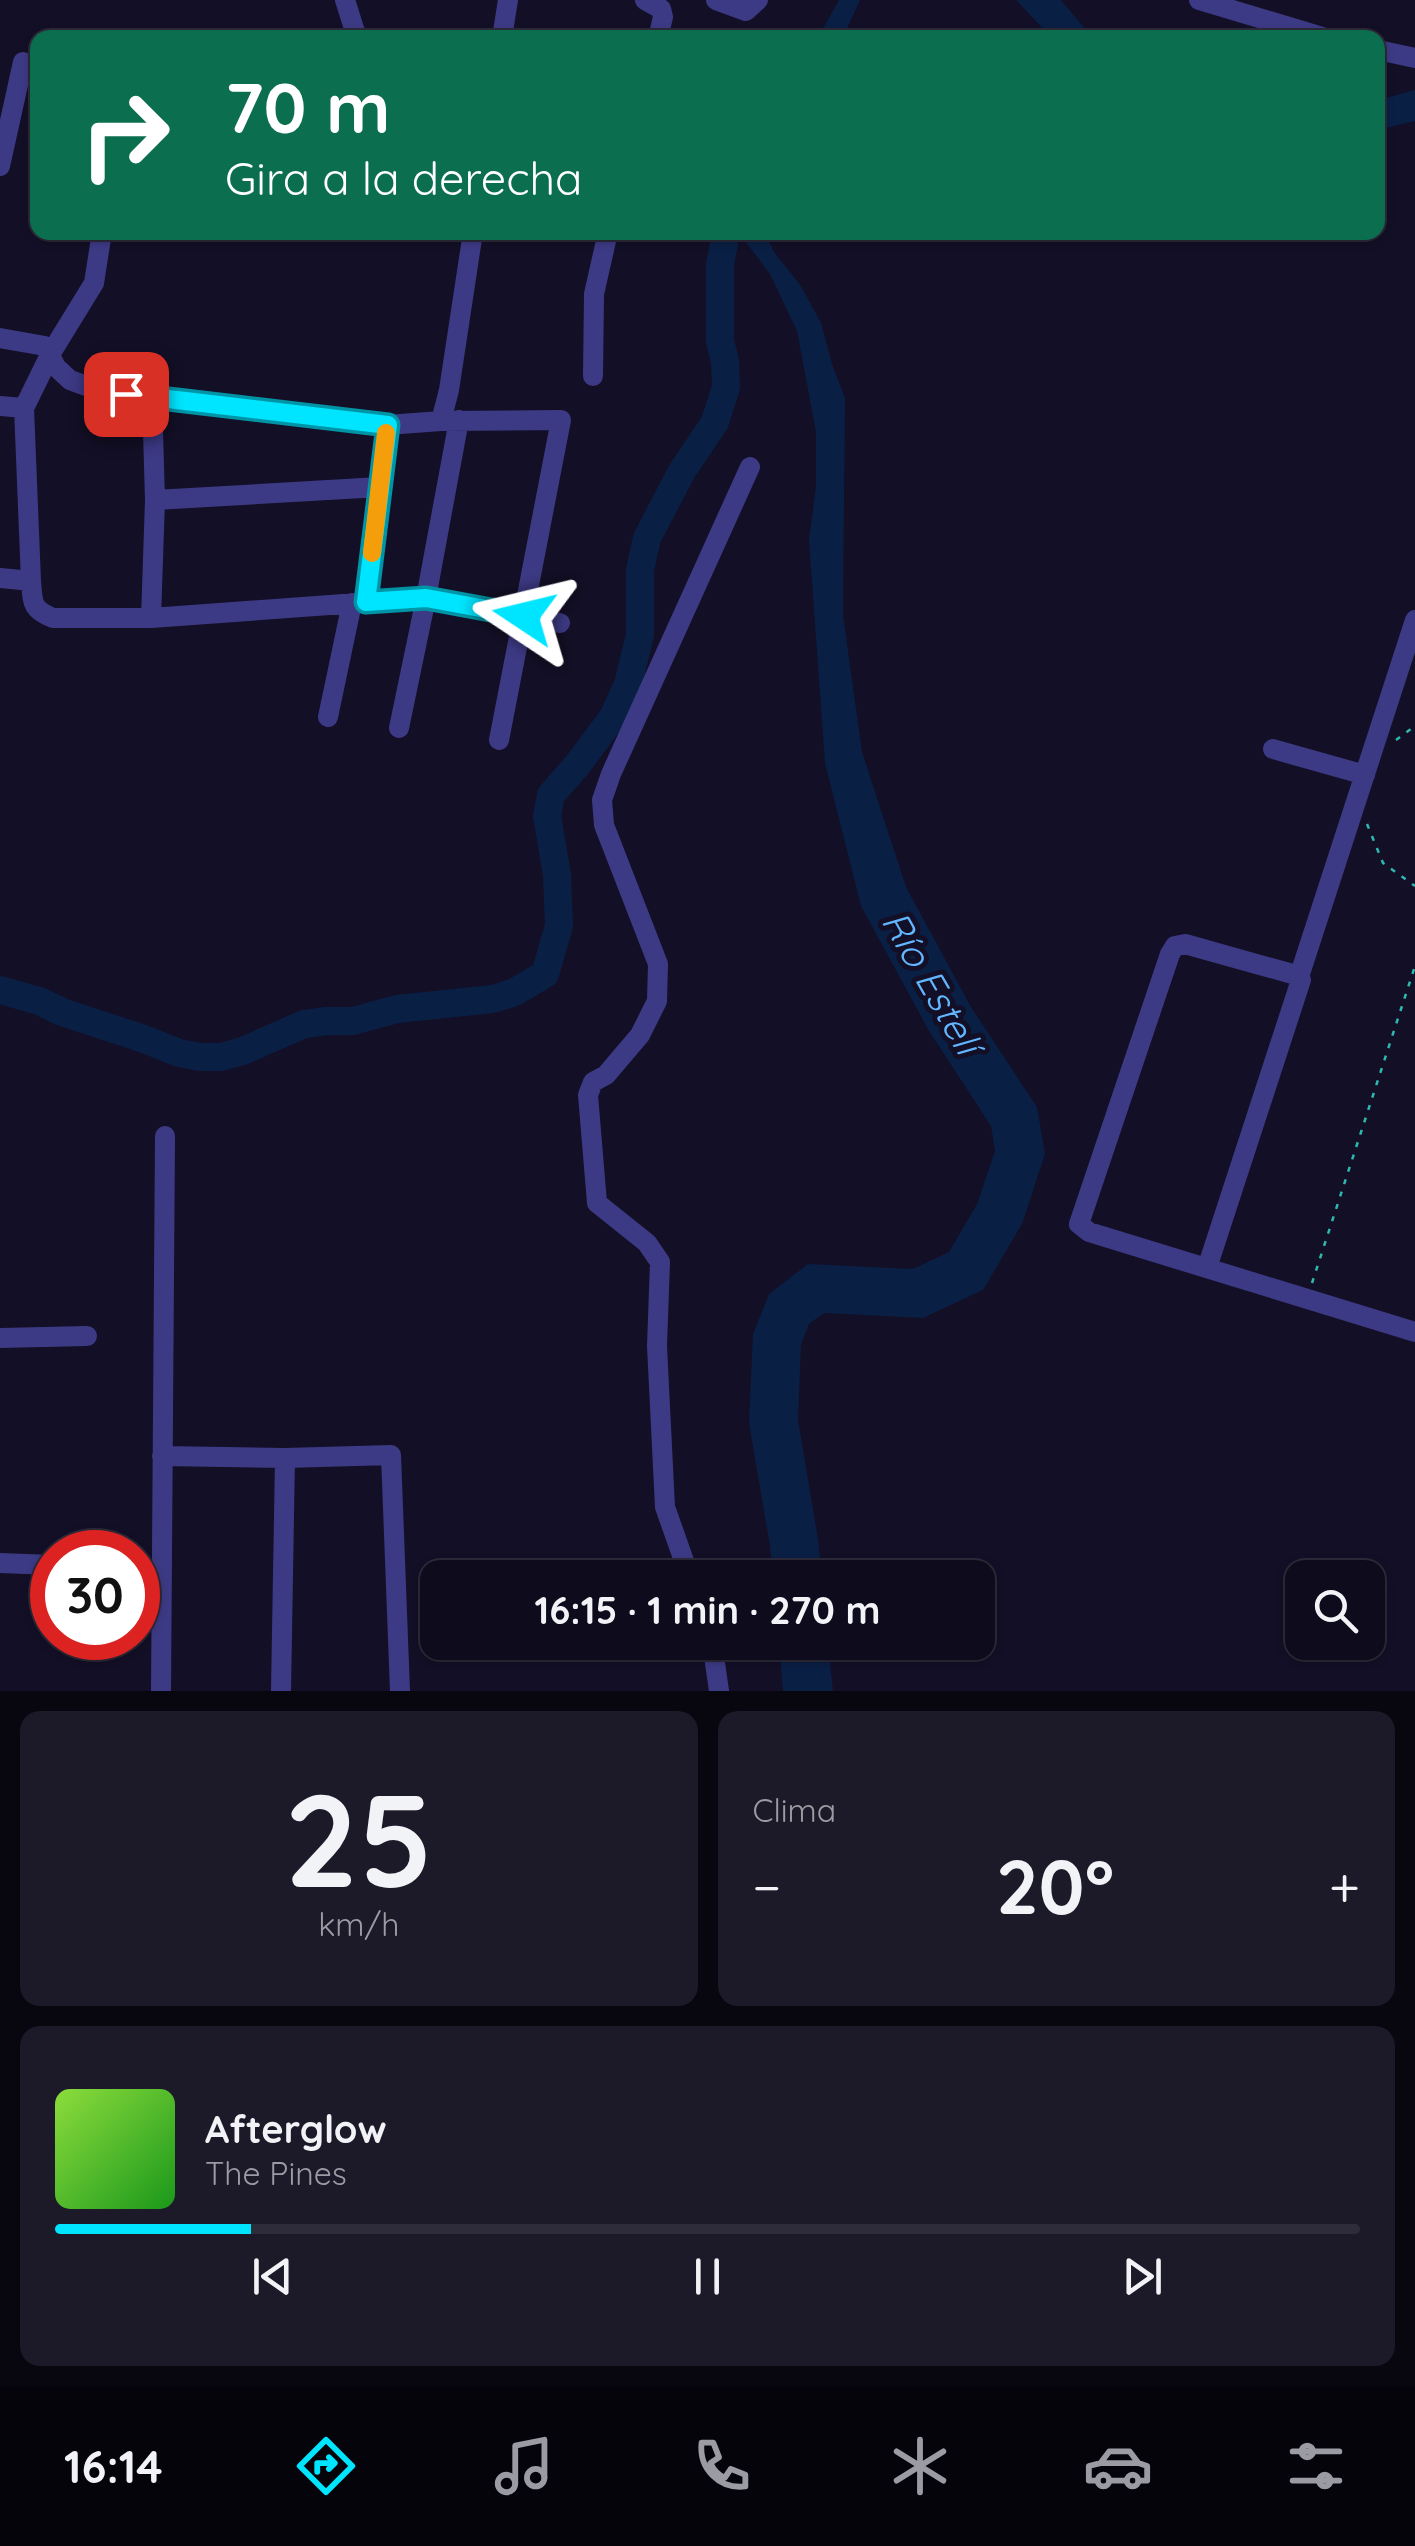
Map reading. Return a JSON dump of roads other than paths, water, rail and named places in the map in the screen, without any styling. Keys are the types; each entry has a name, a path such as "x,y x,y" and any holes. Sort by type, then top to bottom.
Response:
{"street":[{"path":"345,0 352,30"},
{"path":"503,30 508,0"},
{"path":"646,0 662,9 660,30"},
{"path":"716,0 746,11 758,0"},
{"path":"1200,0 1299,30"},
{"path":"1385,52 1415,58"},
{"path":"0,166 23,62"},
{"path":"101,240 94,283 51,353 24,408 31,581 38,612 53,618 151,618 426,598 560,623"},
{"path":"398,728 426,598 450,421 449,390 472,240"},
{"path":"592,376 594,294 606,240"},
{"path":"0,338 45,346 56,367 70,380 100,391 388,425 561,420 498,740"},
{"path":"151,618 155,500 152,397"},
{"path":"0,406 24,408"},
{"path":"328,718 359,603 388,425"},
{"path":"684,1560 665,1508 657,1346 660,1262 647,1242 597,1203 588,1095 592,1082 606,1075 640,1034 657,1001 658,964 604,825 602,800 610,774 750,467"},
{"path":"155,500 380,487"},
{"path":"0,578 31,581"},
{"path":"1207,1268 1415,620"},
{"path":"1273,749 1365,776"},
{"path":"1300,977 1185,944 1175,946 1079,1224 1090,1232 1415,1332"},
{"path":"161,1691 165,1136"},
{"path":"0,1338 87,1336"},
{"path":"162,1456 391,1455 400,1691"},
{"path":"281,1691 286,1458"},
{"path":"0,1563 30,1564"},
{"path":"715,1660 719,1691"}],"water":[{"path":"839,0 860,0 846,30 822,30"},
{"path":"1016,0 1061,0 1086,30 1044,30"},
{"path":"1415,90 1415,121 1385,128 1385,98"},
{"name":"Río Estelí","path":"744,240 768,240 801,286 821,323 845,398 843,615 862,752 906,887 971,1007 1037,1107 1045,1154 1022,1224 983,1290 923,1318 824,1313 809,1324 801,1344 798,1420 820,1560 771,1560 749,1423 753,1334 769,1294 808,1264 913,1269 949,1252 977,1204 995,1151 991,1126 929,1031 861,906 825,763 809,540 816,487 816,432 797,331 770,274"},
{"path":"780,1660 830,1660 833,1691 783,1691"}],"waterway":[{"path":"0,990 179,1053 221,1057 304,1024 353,1021 397,1009 493,999 515,992 545,974 559,926 557,875 547,816 551,795 613,717 628,684 640,635 640,570 647,538 682,471 715,422 726,387 720,341 720,265 725,240"}]}
